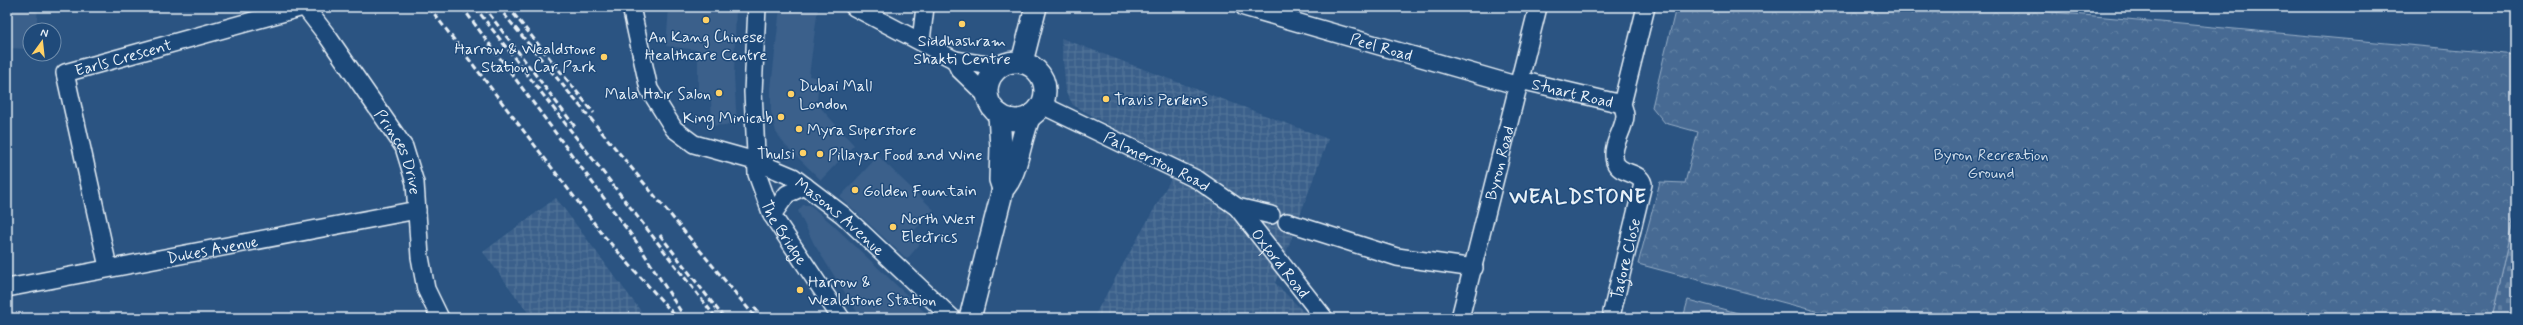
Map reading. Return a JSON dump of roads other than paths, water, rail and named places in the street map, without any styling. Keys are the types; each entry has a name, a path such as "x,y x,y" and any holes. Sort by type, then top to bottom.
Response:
{"main road":[{"path":"1022,62 1036,7"},
{"path":"1007,166 1036,111 1046,88 1043,78 1032,65 1022,62 1010,62 999,67 989,79 988,97 992,108 999,114 1015,120 1036,111"},
{"path":"970,318 1003,189 1010,182 999,114"}],"street":[{"name":"Princes Drive","path":"304,7 328,37 404,147 415,183 420,257 425,281 440,318"},
{"name":"Earls Crescent","path":"108,267 65,73 304,7"},
{"name":"Masons Avenue","path":"631,7 649,89 674,129 694,144 755,161 790,175 843,215 952,318"},
{"name":"The Bridge","path":"757,7 753,92 755,161 761,187 772,215 841,318"},
{"path":"854,7 955,60 999,67"},
{"path":"921,41 925,7"},
{"name":"Peel Road","path":"1244,7 1519,83"},
{"name":"Byron Road","path":"1460,318 1474,268 1538,7"},
{"name":"Stuart Road","path":"1519,83 1622,104 1646,7"},
{"path":"955,60 959,69 988,97"},
{"name":"Tagore Close","path":"1612,312 1643,184 1638,176 1625,172 1615,163 1614,151 1625,115 1622,104"},
{"name":"Palmerston Road","path":"1036,111 1198,180 1236,207 1271,215"},
{"path":"772,215 787,194 805,186"},
{"name":"Oxford Road","path":"1236,207 1324,318"},
{"name":"Dukes Avenue","path":"7,288 108,267 417,210"},
{"path":"1287,222 1397,257 1474,268"}],"railway":[{"path":"429,7 604,236 677,318"},
{"path":"462,7 638,244 685,318"},
{"path":"475,7 716,318"},
{"path":"484,7 576,128"},
{"path":"498,7 756,318"},
{"path":"508,7 594,113"},
{"path":"660,235 724,318"},
{"path":"754,307 763,318"}],"place":[{"name":"An Kang Chinese Healthcare Centre","path":"706,20"},
{"name":"Siddhashram Shakti Centre","path":"962,24"},
{"name":"Harrow & Wealdstone Station Car Park","path":"604,57"},
{"name":"Mala Hair Salon","path":"719,93"},
{"name":"Dubai Mall London","path":"791,94"},
{"name":"Travis Perkins","path":"1106,99"},
{"name":"King Minicab","path":"781,117"},
{"name":"Myra Superstore","path":"799,129"},
{"name":"Thulsi","path":"803,153"},
{"name":"Pillayar Food and Wine","path":"820,154"},
{"name":"Golden Fountain","path":"855,190"},
{"name":"North West Electrics","path":"893,227"},
{"name":"Harrow & Wealdstone Station","path":"800,290"}],"district":[{"name":"WEALDSTONE","path":"1578,196"}],"park label":[{"name":"Byron Recreation Ground","path":"1991,163"}]}
